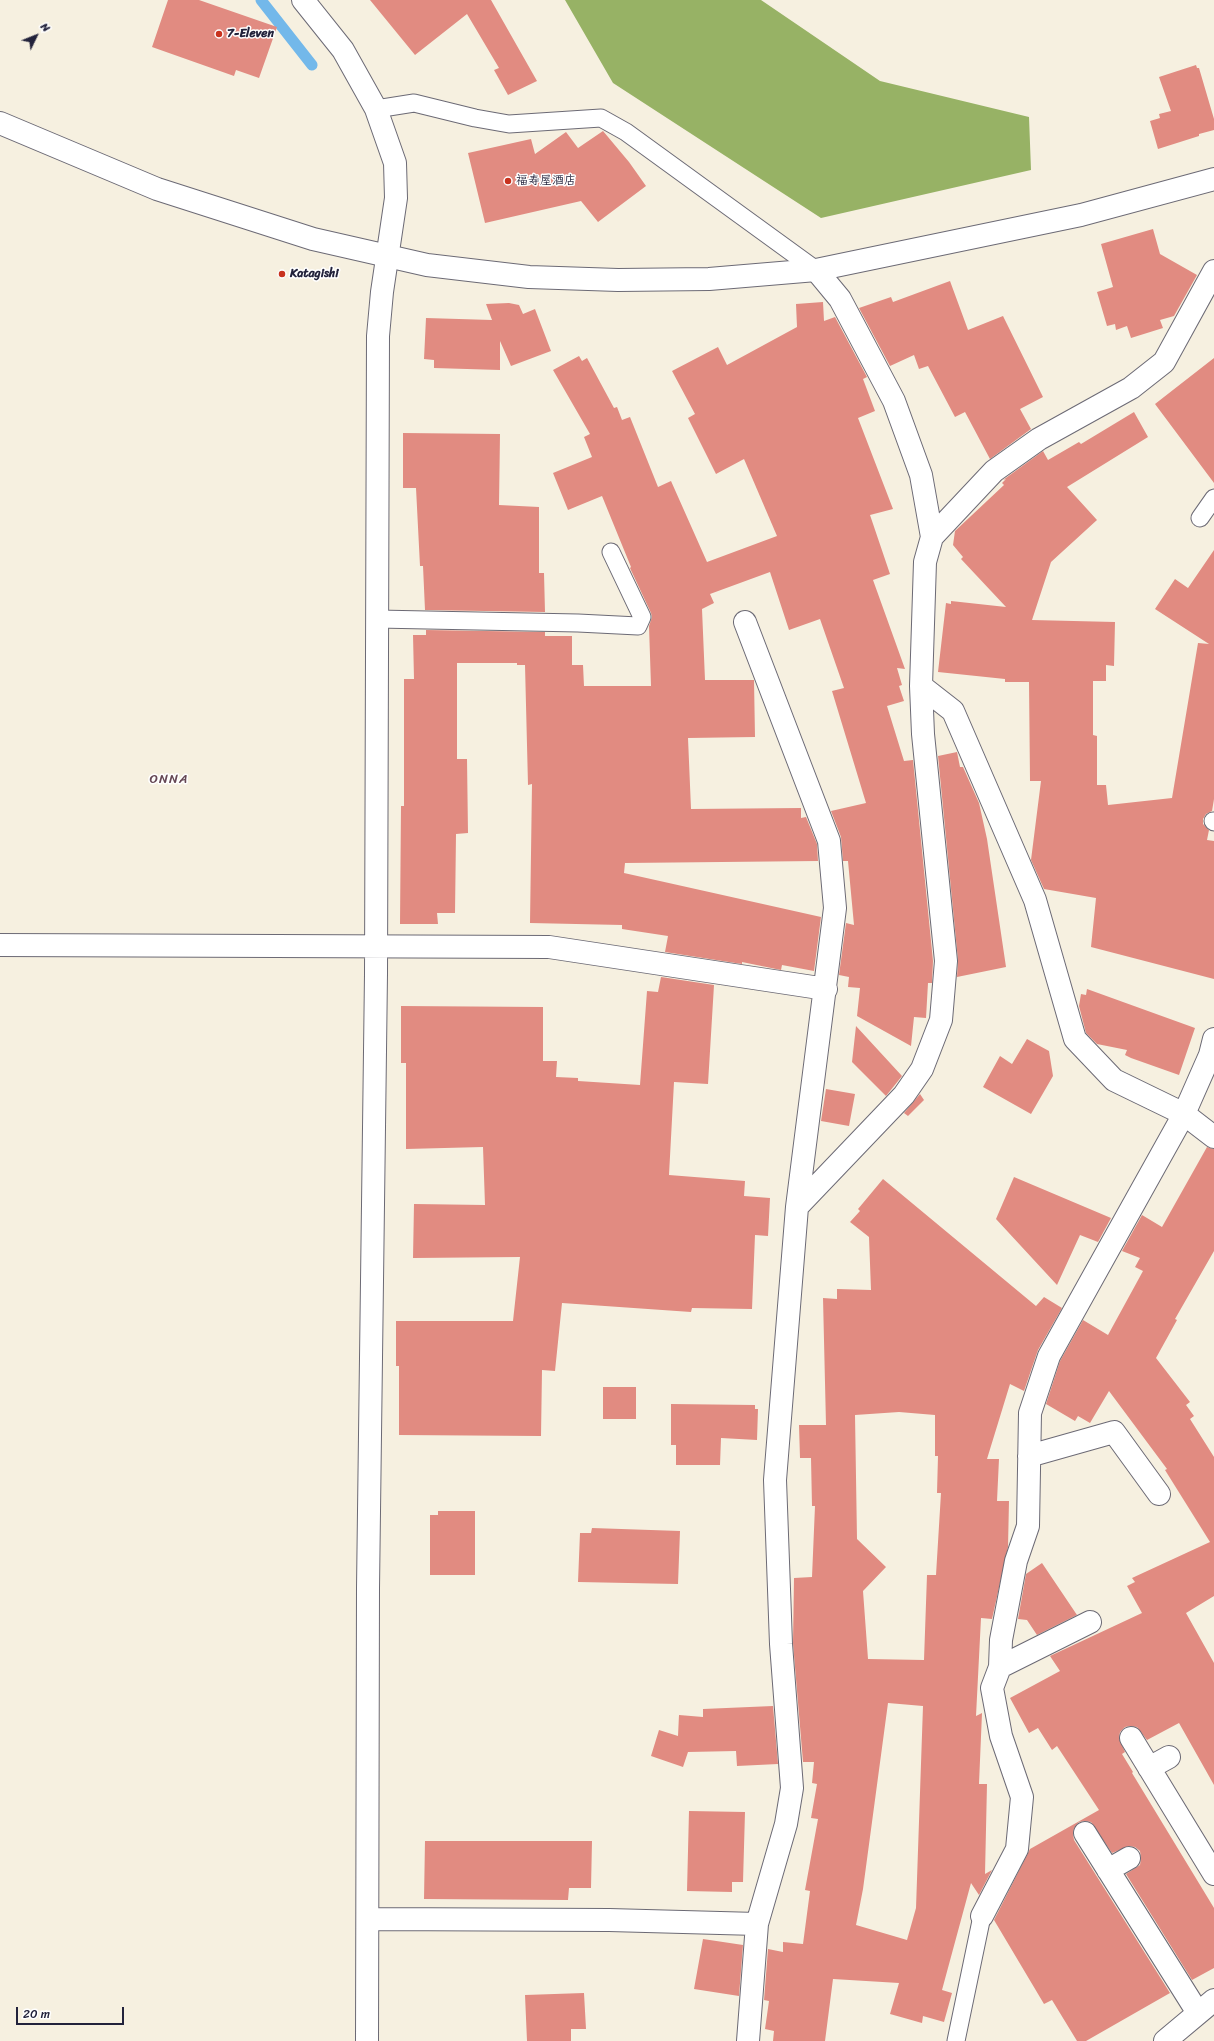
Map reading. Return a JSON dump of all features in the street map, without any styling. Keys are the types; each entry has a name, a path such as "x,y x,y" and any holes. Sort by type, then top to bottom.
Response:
{"street":[{"path":"313,4 342,50 376,109 395,163 396,198 387,256 378,336 376,946 368,1588 367,2041"},
{"path":"0,123 156,189 313,239 427,265 475,272 529,277 611,280 709,279 816,270 1081,215 1214,179"},
{"path":"797,1207 904,1095 922,1069 941,1020 946,961 923,734 921,686 925,562 932,537 921,475 894,402 840,300 816,270"},
{"path":"932,537 994,471 1039,438 1131,388 1164,362 1214,271"},
{"path":"744,622 829,841 835,908 826,989 797,1207 775,1480 781,1644 792,1788 786,1824 757,1924 748,2041"},
{"path":"921,686 953,711 1035,900 1075,1039 1114,1080 1184,1114 1214,1137"},
{"path":"0,945 549,947 826,989"},
{"path":"982,1916 1017,1849 1022,1797 1001,1736 992,1688 1000,1667 1001,1640 1016,1561 1028,1526 1030,1413 1035,1371 1049,1356 1184,1114 1210,1055 1214,1039"},
{"path":"1029,1456 1114,1432 1159,1494"},
{"path":"1000,1667 1090,1622"},
{"path":"1132,1738 1214,1874"},
{"path":"1149,1768 1169,1757"},
{"path":"1085,1833 1108,1870 1206,2007 1165,2041"},
{"path":"1108,1870 1129,1858"},
{"path":"368,1920 609,1920 757,1924"}],"lane":[{"path":"376,109 414,103 475,118 508,124 601,118 626,132 816,270"},
{"path":"1200,518 1214,498"},
{"path":"377,619 578,623 638,626 642,616 611,552"},
{"path":"956,2041 982,1916"}],"green space":[{"path":"565,0 761,0 880,81 1029,117 1031,170 821,218 613,83"}],"building":[{"path":"168,0 199,0 277,27 259,78 236,70 234,76 152,47"},
{"path":"370,0 491,0 537,81 508,95 494,70 499,68 467,14 415,55"},
{"path":"1196,65 1197,68 1199,68 1214,119 1214,130 1158,149 1150,121 1160,118 1159,114 1171,111 1159,77"},
{"path":"603,131 629,162 646,186 598,222 581,201 485,223 468,153 531,139 535,154 566,132 578,148"},
{"path":"1153,229 1160,254 1197,275 1174,316 1160,320 1163,328 1131,338 1127,326 1116,330 1115,324 1107,326 1097,292 1113,287 1101,244"},
{"path":"950,281 968,330 1003,316 1043,397 1020,409 1031,429 990,459 965,412 955,417 928,366 919,369 914,355 890,366 859,308 891,297 893,302"},
{"path":"823,302 824,321 835,317 867,377 863,379 875,411 858,418 893,509 870,515 890,574 873,580 905,669 897,668 902,685 899,686 904,701 887,706 904,761 913,760 933,961 932,983 928,983 926,1018 914,1017 911,1046 857,1016 860,988 848,987 849,977 839,975 846,923 854,925 848,861 843,861 841,837 831,811 866,803 832,691 844,688 820,619 789,630 770,572 710,594 714,603 702,609 705,680 754,680 755,737 688,738 691,809 801,808 801,818 806,817 817,844 818,861 625,863 624,873 821,917 814,971 782,965 781,970 742,962 742,964 665,952 668,936 622,929 622,925 530,923 532,784 528,785 525,665 517,665 517,663 457,663 457,759 467,759 468,833 456,834 455,913 437,913 438,924 400,924 401,806 404,806 404,679 414,679 413,635 426,635 426,630 545,632 545,636 572,636 572,665 583,665 584,686 651,686 649,626 652,617 651,613 630,568 631,567 602,496 568,510 553,473 592,457 584,437 590,434 553,370 579,356 582,361 587,358 614,408 617,407 622,420 630,417 658,487 671,481 707,562 777,536 744,459 716,474 688,418 695,414 672,371 718,347 727,365 797,327 796,304"},
{"path":"509,303 519,305 523,314 535,309 551,351 511,366 500,341 500,370 434,368 434,360 424,359 426,318 492,320 486,304"},
{"path":"1214,358 1214,483 1155,404"},
{"path":"1134,412 1148,437 1067,487 1097,520 1051,562 1032,620 1115,622 1114,666 1106,665 1106,681 1093,681 1093,735 1097,736 1097,785 1106,785 1108,805 1172,798 1198,643 1209,644 1155,609 1175,579 1188,588 1214,550 1214,799 1212,811 1206,814 1203,819 1203,824 1209,830 1207,840 1214,841 1214,979 1091,947 1096,898 1044,889 1031,860 1041,781 1030,781 1029,682 1005,682 1005,679 938,672 946,603 951,604 951,601 1006,607 961,559 963,557 953,545 955,531 1004,485 1002,483 1006,479 1003,480 1043,451 1048,460 1079,442 1081,444"},
{"path":"403,433 500,434 499,505 539,507 539,573 544,573 545,612 425,610 423,566 420,566 416,488 403,488"},
{"path":"957,752 960,767 963,767 979,803 987,839 1006,967 957,977 958,960 938,756"},
{"path":"661,977 714,985 708,1084 674,1082 669,1175 745,1181 744,1196 770,1198 768,1236 755,1235 752,1309 692,1308 691,1312 562,1303 555,1371 542,1370 541,1436 399,1435 399,1366 396,1366 396,1321 513,1321 520,1257 413,1258 414,1204 485,1205 483,1147 406,1149 406,1063 401,1063 401,1006 543,1007 543,1061 557,1061 556,1077 578,1078 578,1081 640,1085 647,991 658,992"},
{"path":"1087,989 1195,1028 1179,1075 1131,1058 1125,1055 1127,1050 1097,1044 1086,1033 1079,1006 1081,994 1086,995"},
{"path":"856,1026 902,1076 886,1096 852,1062"},
{"path":"1027,1039 1049,1051 1053,1076 1031,1114 983,1087 1000,1056 1012,1064"},
{"path":"826,1089 855,1094 849,1126 821,1121"},
{"path":"920,1094 924,1100 908,1116 904,1113"},
{"path":"1207,1147 1214,1149 1214,1251 1175,1319 1177,1320 1156,1358 1190,1402 1186,1405 1194,1416 1190,1419 1214,1457 1214,1596 1186,1613 1214,1663 1214,1785 1179,1723 1147,1740 1137,1727 1125,1727 1120,1732 1119,1738 1125,1752 1122,1754 1133,1772 1132,1773 1214,1908 1214,1968 1192,1980 1126,1874 1140,1865 1140,1851 1135,1847 1129,1846 1112,1853 1091,1822 1079,1822 1074,1828 1074,1840 1170,1993 1086,2041 1077,2041 1052,2000 1044,2004 994,1920 1030,1849 1099,1810 1057,1746 1052,1750 1038,1728 1029,1733 1010,1698 1060,1671 1050,1656 1142,1613 1127,1586 1135,1582 1132,1578 1210,1542 1165,1470 1167,1469 1109,1391 1090,1423 1078,1416 1075,1421 1046,1404 1060,1361 1083,1320 1108,1335 1143,1271 1135,1267 1140,1258 1122,1251 1142,1215 1162,1227"},
{"path":"1014,1177 1111,1218 1098,1242 1080,1235 1057,1285 996,1219"},
{"path":"883,1179 1036,1306 1044,1297 1062,1308 1038,1350 1024,1391 1010,1384 987,1459 999,1459 997,1501 1009,1501 1008,1547 992,1619 981,1618 976,1716 982,1713 979,1784 987,1784 985,1874 992,1870 979,1895 971,1883 942,1990 952,1993 944,2022 923,2016 922,2023 890,2014 899,1983 833,1979 825,2041 773,2041 774,2031 765,2029 769,2001 764,2000 768,1949 783,1952 783,1942 803,1944 810,1891 805,1890 818,1819 811,1818 817,1784 812,1783 814,1762 803,1762 793,1643 794,1578 812,1577 815,1506 812,1506 811,1458 800,1458 799,1425 826,1425 823,1298 837,1299 837,1289 871,1290 869,1237 850,1222 860,1211 858,1209","holes":["899,1412 935,1415 935,1456 938,1456 937,1493 941,1493 936,1575 927,1575 924,1660 868,1659 863,1591 886,1567 857,1539 855,1415","888,1703 923,1706 916,1908 907,1940 856,1925 863,1889"]},
{"path":"603,1387 636,1387 636,1419 603,1419"},
{"path":"671,1404 755,1405 755,1409 758,1409 757,1440 721,1438 720,1465 676,1465 676,1445 671,1445"},
{"path":"438,1511 475,1511 475,1575 430,1575 430,1515 438,1515"},
{"path":"592,1528 680,1531 678,1584 578,1582 580,1533 591,1533"},
{"path":"1042,1563 1077,1615 1037,1635 1027,1620 1018,1619 1026,1574"},
{"path":"773,1706 778,1764 737,1766 736,1751 688,1752 683,1767 651,1756 659,1730 678,1736 679,1715 703,1717 703,1709"},
{"path":"689,1811 745,1812 743,1882 732,1882 732,1892 687,1891"},
{"path":"425,1841 592,1841 591,1888 569,1888 568,1900 424,1899"},
{"path":"703,1939 743,1945 739,1996 694,1989"},
{"path":"584,1993 586,2029 571,2029 571,2041 527,2041 525,1995"}],"waterway":[{"path":"261,0 312,65"}],"place":[{"name":"7-Eleven","path":"219,34"},
{"name":"福寿屋酒店","path":"508,181"},
{"name":"Katagishi","path":"282,274"}],"district":[{"name":"ONNA","path":"169,780"}]}
